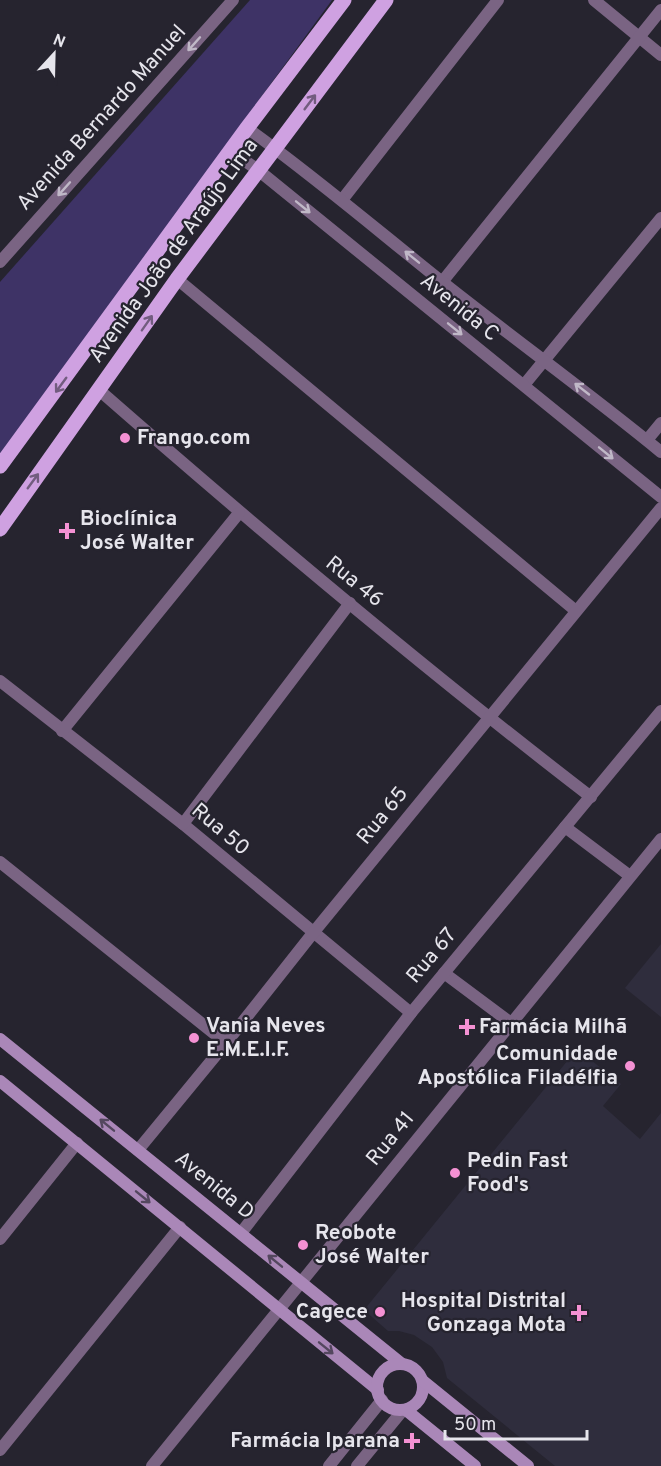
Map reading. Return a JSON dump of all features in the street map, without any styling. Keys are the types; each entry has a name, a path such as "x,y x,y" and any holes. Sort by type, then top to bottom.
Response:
{"main road":[{"name":"Avenida João de Araújo Lima","path":"0,466 247,128 344,0"},
{"name":"Avenida João de Araújo Lima","path":"0,530 177,279 386,0"},
{"name":"Avenida D","path":"0,1039 402,1364"},
{"path":"0,1081 279,1309 380,1395 388,1406 404,1410 475,1466"},
{"path":"380,1395 378,1380 388,1367 402,1364 411,1366 423,1381 528,1466"},
{"path":"404,1410 419,1401 423,1394 423,1381"}],"street":[{"name":"Avenida Bernardo Manuel","path":"0,262 233,0"},
{"path":"342,200 498,0"},
{"path":"594,0 661,55"},
{"path":"442,282 661,10"},
{"name":"Avenida C","path":"247,128 342,200 442,282 661,452"},
{"name":"Avenida C","path":"231,151 258,170 661,497"},
{"path":"524,385 661,218"},
{"path":"177,279 576,611"},
{"name":"Rua 46","path":"99,390 239,513 489,718 591,797"},
{"path":"647,440 661,423"},
{"name":"Rua 65","path":"138,1150 661,508"},
{"path":"63,731 239,513"},
{"path":"183,824 350,603"},
{"name":"Rua 50","path":"0,681 183,824 411,1013"},
{"name":"Rua 67","path":"241,1233 411,1013 661,711"},
{"path":"565,827 630,876"},
{"name":"Rua 41","path":"152,1466 661,839"},
{"path":"0,861 226,1044"},
{"path":"444,973 511,1023"},
{"path":"0,1239 77,1143"},
{"path":"0,1450 180,1227"},
{"path":"329,1466 380,1395"},
{"path":"357,1466 404,1410"}],"shaded area":[{"path":"250,0 332,0 0,454 0,282"},
{"path":"661,944 661,1017 625,988"},
{"path":"577,1049 621,1084 603,1106 640,1139 661,1113 661,1466 555,1466 447,1378 443,1362 432,1347 414,1335 388,1331 364,1310"}],"place":[{"name":"Frango.com","path":"125,438"},
{"name":"Bioclínica José Walter","path":"67,531"},
{"name":"Farmácia Milhã","path":"467,1027"},
{"name":"Vania Neves E.M.E.I.F.","path":"194,1038"},
{"name":"Comunidade Apostólica Filadélfia","path":"630,1066"},
{"name":"Pedin Fast Food's","path":"455,1173"},
{"name":"Reobote José Walter","path":"303,1245"},
{"name":"Cagece","path":"380,1312"},
{"name":"Hospital Distrital Gonzaga Mota","path":"579,1313"},
{"name":"Farmácia Iparana","path":"412,1441"}]}
